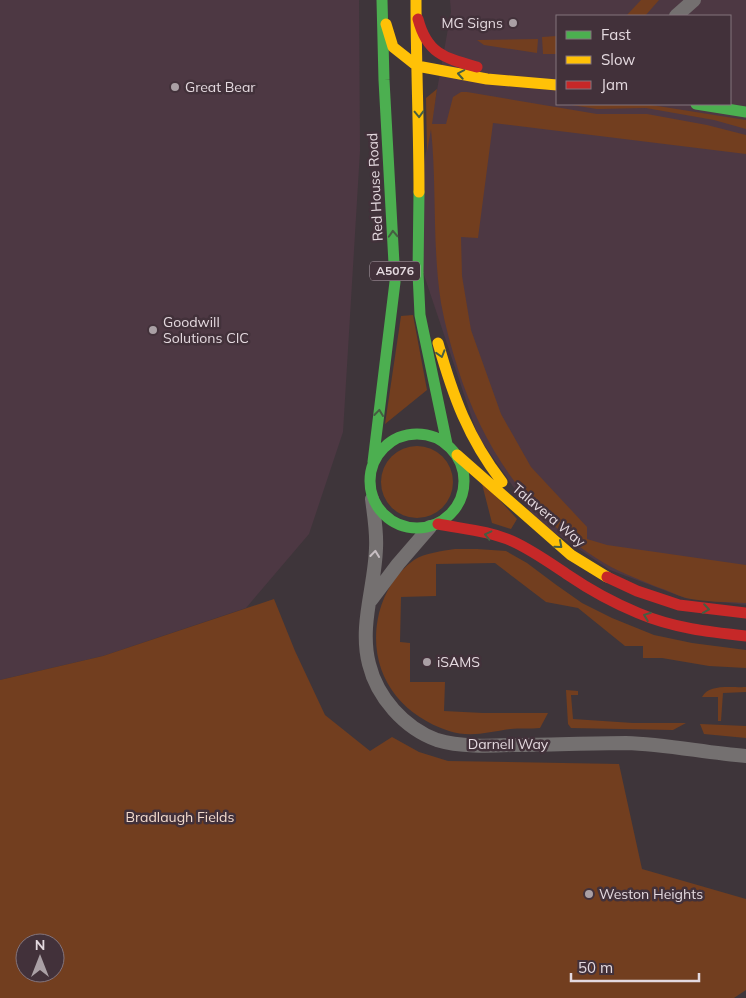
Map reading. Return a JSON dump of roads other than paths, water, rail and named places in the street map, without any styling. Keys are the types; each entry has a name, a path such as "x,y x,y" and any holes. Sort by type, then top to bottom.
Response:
{"main road":[{"name":"Red House Road","path":"373,462 395,282 384,80 382,0"},
{"path":"416,4 416,53 420,118 418,273 420,315 447,444"},
{"path":"416,4 421,33 427,44 440,54 453,60"},
{"path":"382,15 394,47 400,54 417,66 487,79 556,85"},
{"path":"384,80 388,64 393,57 410,51 453,60 526,82"},
{"path":"702,105 746,112"},
{"path":"418,273 442,356 474,441 487,463 536,524"},
{"path":"421,434 434,437 447,444 457,455 462,466 464,492 450,516 434,525 422,528 406,528 391,521 379,510 372,499 369,486 373,462 382,449 393,440 407,435 421,434"},
{"name":"Talavera Way","path":"457,455 571,555 607,576 637,591 679,605 746,613"},
{"path":"434,525 511,541 535,552 562,573 597,593 620,605 659,620 695,630 746,636"}],"street":[{"path":"677,15 694,0"},
{"name":"Darnell Way","path":"372,499 376,548 366,619 365,647 376,686 400,717 420,732 437,740 488,746 642,744 746,756"},
{"name":"Darnell Way","path":"369,603 398,564 434,525"}],"place":[{"name":"MG Signs","path":"513,23"},
{"name":"Great Bear","path":"175,87"},
{"name":"Goodwill Solutions CIC","path":"153,330"},
{"name":"iSAMS","path":"427,662"},
{"name":"Weston Heights","path":"589,894"}],"park label":[{"name":"Bradlaugh Fields","path":"180,817"}]}
